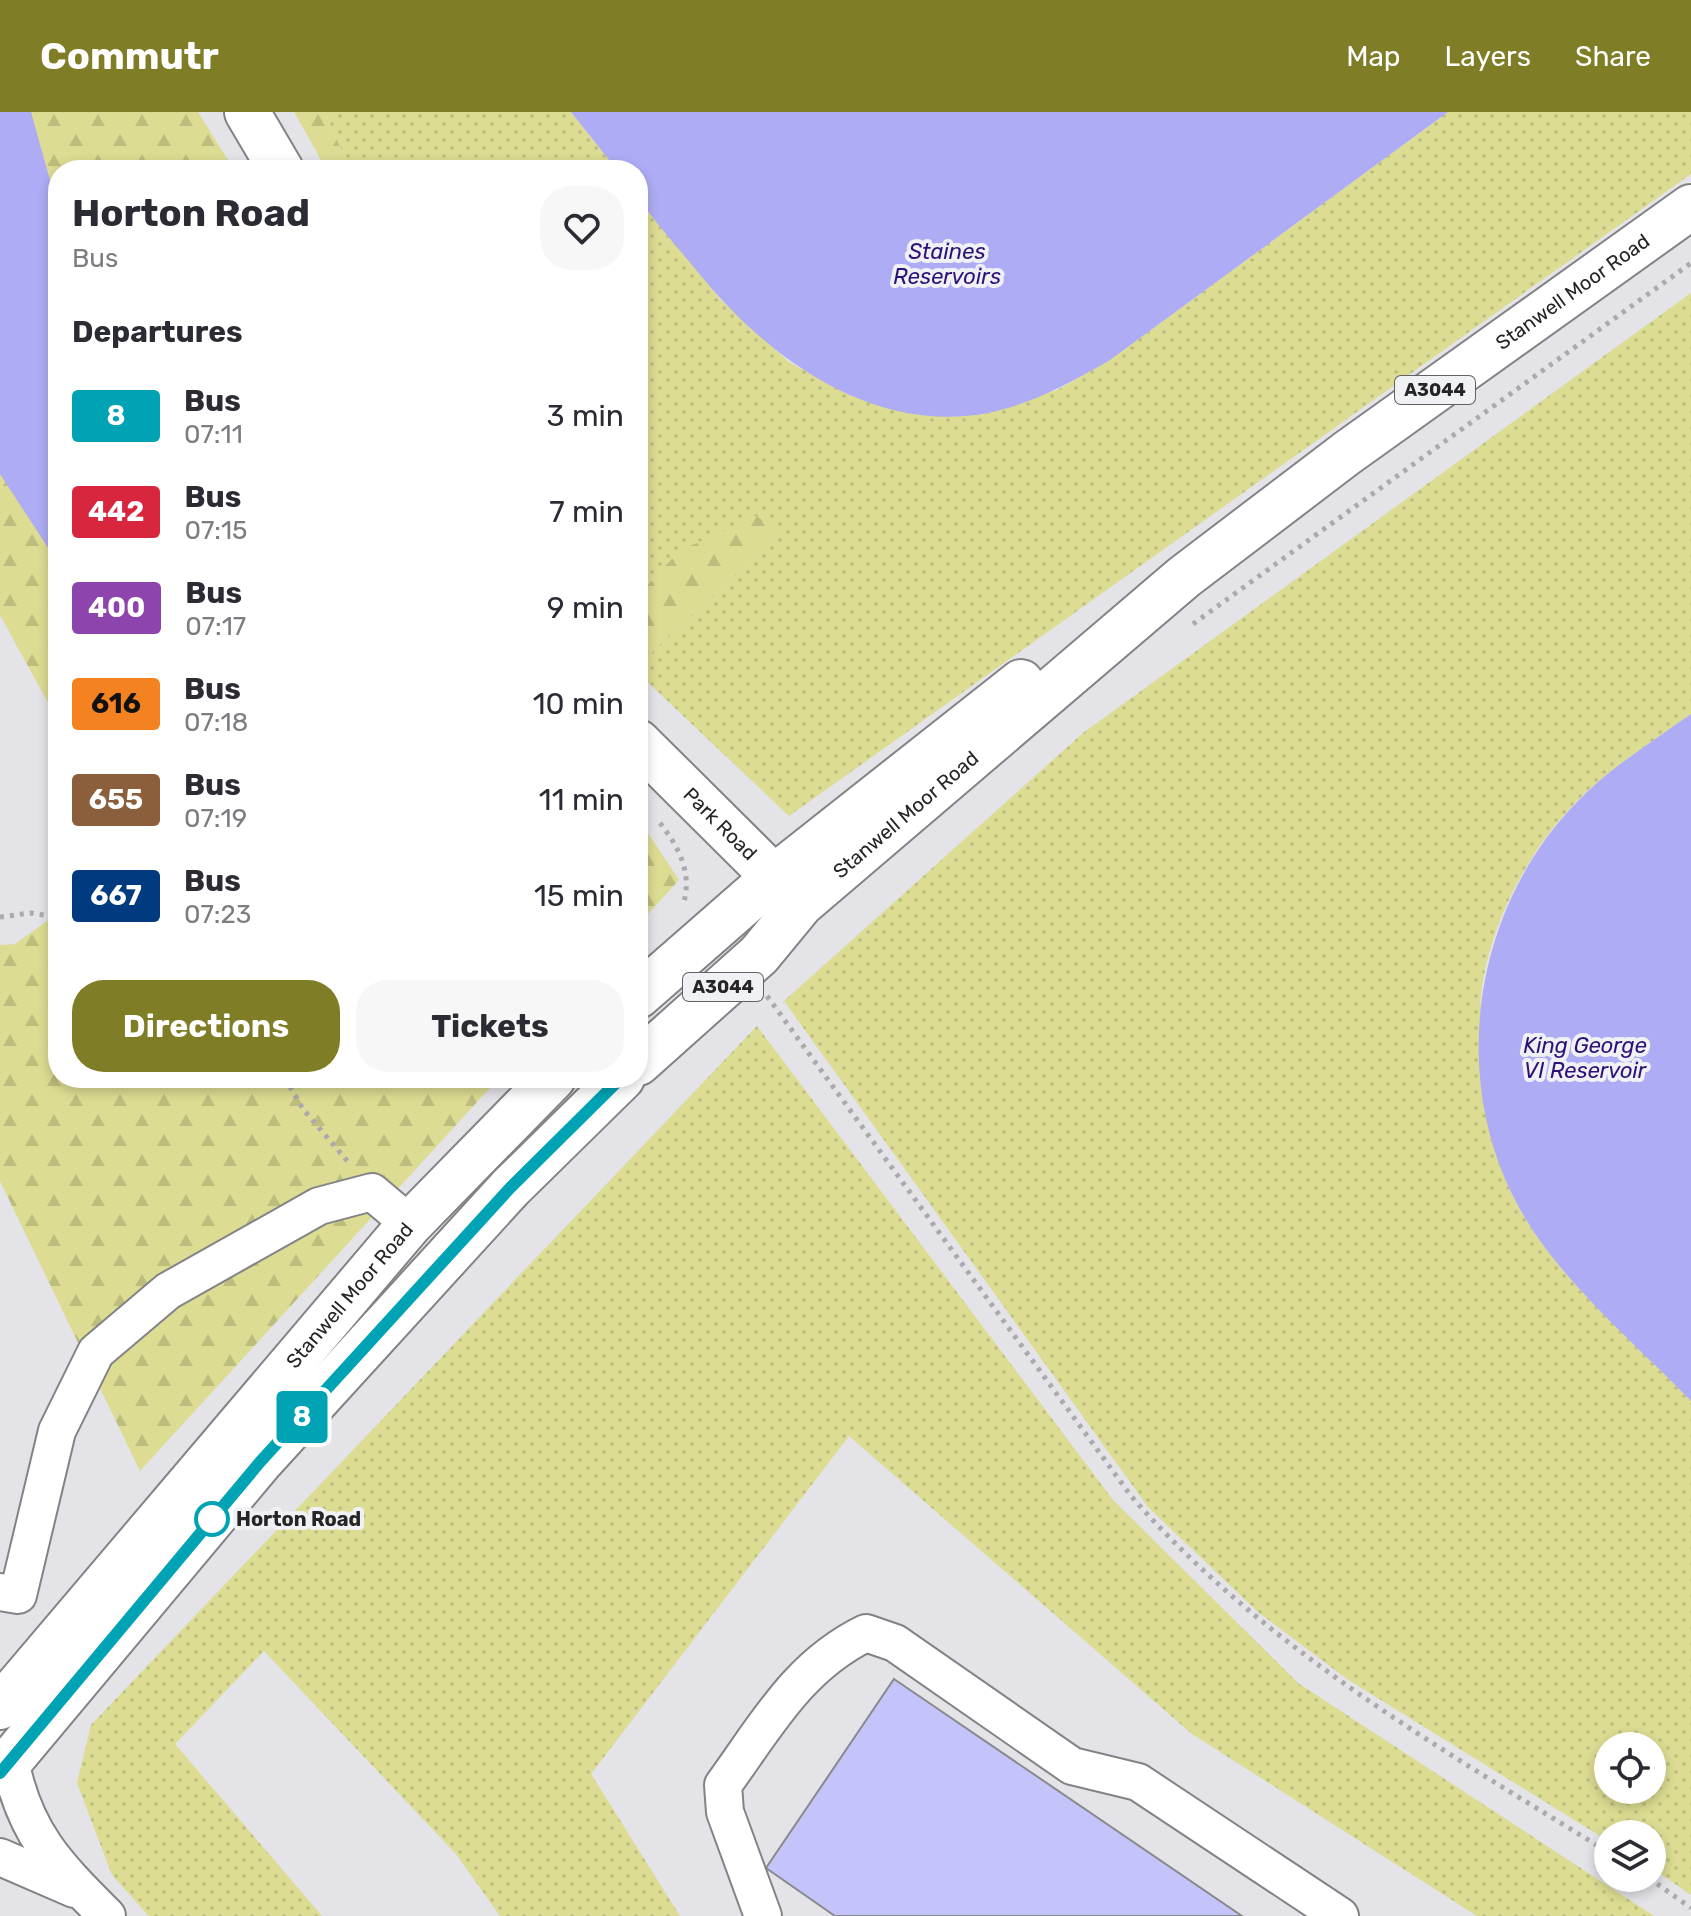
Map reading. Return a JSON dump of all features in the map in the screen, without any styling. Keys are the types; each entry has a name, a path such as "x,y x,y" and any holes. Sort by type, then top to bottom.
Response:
{"main road":[{"path":"247,112 275,160"},
{"name":"Stanwell Moor Road","path":"648,986 680,955 788,891 1184,577 1347,453 1691,207"},
{"name":"Park Road","path":"648,752 788,891"},
{"name":"Stanwell Moor Road","path":"648,1054 759,955 788,891"},
{"name":"Stanwell Moor Road","path":"0,1707 410,1224 543,1088"},
{"path":"5,1766 260,1462 510,1188 612,1088"}],"street":[{"path":"9,1594 57,1431 96,1352 168,1291 319,1206 372,1192 410,1224"},
{"path":"763,1916 725,1812 723,1785 801,1678 840,1646 866,1633 895,1643 1072,1766 1138,1782 1340,1916"},
{"path":"5,1766 31,1830 97,1906"},
{"path":"0,1857 97,1906"}],"path":[{"path":"1190,626 1691,263"},
{"path":"654,814 677,845 683,860 686,895 679,916"},
{"path":"0,917 30,913 48,916"},
{"path":"760,986 1131,1496 1164,1533 1280,1638 1338,1681 1594,1843"},
{"path":"291,1088 303,1109 372,1192"},
{"path":"1666,1890 1691,1908"}],"green space":[{"path":"0,112 198,112 228,160 48,160 48,703 0,615"},
{"path":"294,112 324,112 346,160 321,160"},
{"path":"324,112 571,112 609,160 346,160"},
{"path":"1448,112 1691,112 1691,174 789,816 648,682 648,656 783,532 679,551 648,585 648,209 720,299 789,362 853,397 1055,391 1110,360"},
{"path":"1691,293 1691,714 1602,778 1576,802 1542,843 1513,891 1492,942 1481,995 1481,1021 1493,1133 1500,1165 1529,1225 1570,1279 1691,1401 1691,1895 1666,1878 1666,1820 1594,1820 1594,1832 1347,1679 1258,1612 1148,1507 784,1001 1083,733"},
{"path":"756,516 783,532 648,656 648,585 679,551"},
{"path":"648,833 679,880 648,914"},
{"path":"48,920 48,1088 490,1088 140,1471 0,1181 0,945 15,944"},
{"path":"757,1026 1113,1500 1298,1683 1594,1877 1594,1892 1617,1892 1654,1916 1477,1916 1192,1734 849,1436 591,1774 680,1916 500,1916 456,1854 264,1651 175,1744 322,1916 149,1916 112,1875 77,1783 91,1725"}],"water":[{"path":"0,112 31,112 48,173 48,548 0,474"},
{"name":"Staines Reservoirs","path":"571,112 1448,112 1110,360 1020,404 988,413 945,417 903,412 863,400 789,360 755,333 725,303 648,211 648,160 609,160"},
{"name":"King George VI Reservoir","path":"1691,714 1691,1401 1570,1279 1529,1225 1513,1196 1493,1146 1482,1095 1479,1042 1483,989 1496,938 1515,889 1542,844 1576,803 1602,778"}],"building":[{"path":"894,1679 1242,1916 835,1916 766,1868"}],"bus line":[{"name":"8","path":"0,1773 260,1462 510,1188 610,1088"}],"place":[{"name":"Horton Road","path":"212,1519"}]}
